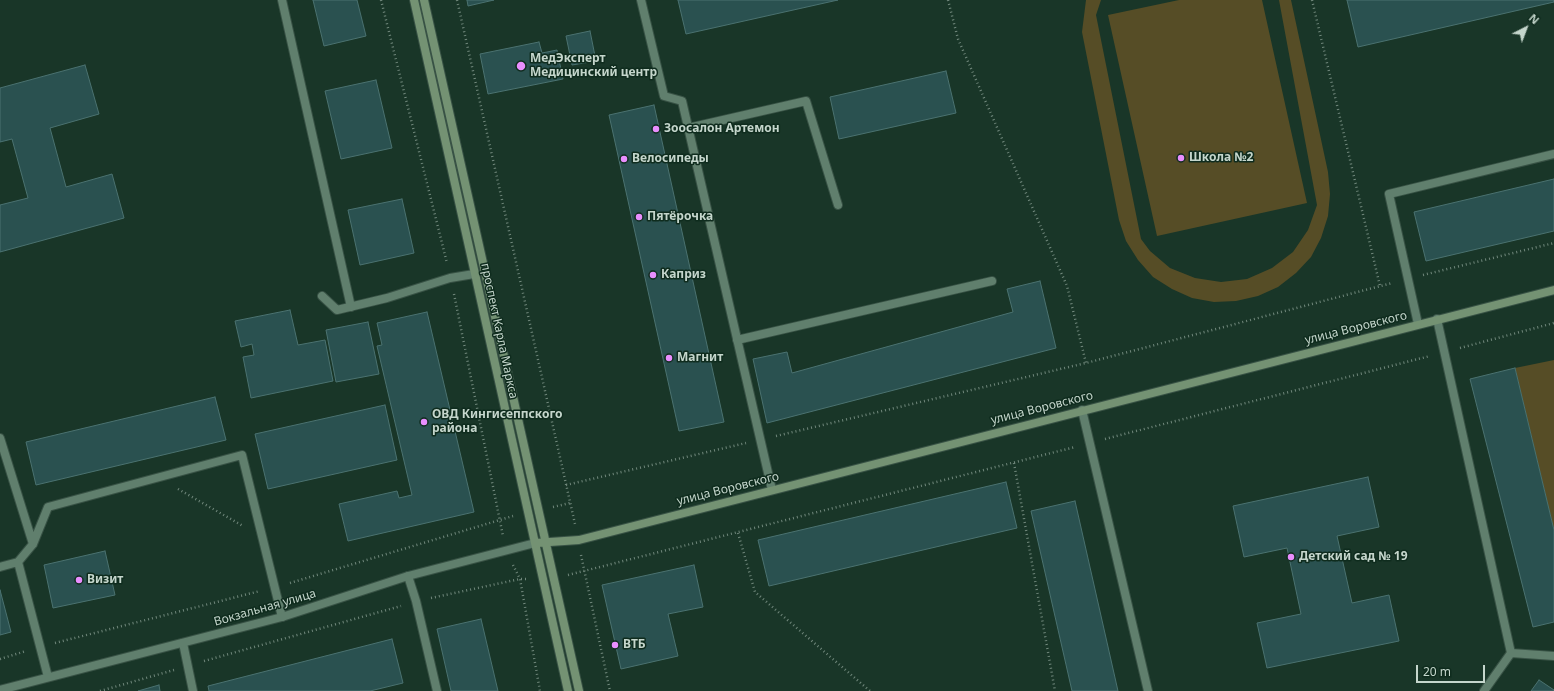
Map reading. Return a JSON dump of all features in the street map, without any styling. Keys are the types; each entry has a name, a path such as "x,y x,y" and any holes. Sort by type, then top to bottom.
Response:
{"main road":[{"name":"проспект Карла Маркса","path":"414,0 527,513 544,580 568,691"},
{"path":"424,0 537,510 546,542 579,691"},
{"name":"улица Воровского","path":"535,543 578,540 1554,290"}],"street":[{"path":"282,0 351,307"},
{"path":"641,0 664,96 682,101 772,490"},
{"path":"688,128 806,101 838,205"},
{"path":"1418,324 1389,194 1554,154"},
{"path":"322,296 337,310 450,278 474,274"},
{"path":"737,340 992,281"},
{"path":"1437,319 1511,653 1484,691"},
{"path":"1082,410 1148,691"},
{"path":"0,438 33,544"},
{"path":"0,567 18,562 33,544 48,507 242,455 282,617"},
{"name":"Вокзальная улица","path":"0,690 27,687 48,678 282,617 408,576 535,543"},
{"path":"18,562 48,678"},
{"path":"408,576 416,601 437,691"},
{"path":"183,642 193,691"},
{"path":"1511,653 1554,656"}],"path":[{"path":"381,0 450,278 506,551 520,579 540,691"},
{"path":"457,0 570,503 610,691"},
{"path":"948,0 958,39 1067,286 1086,363"},
{"path":"1312,0 1380,286"},
{"path":"566,485 1086,363 1380,286 1554,243"},
{"path":"554,578 585,572 738,533 1554,323"},
{"path":"1014,462 1056,691"},
{"path":"158,478 262,537"},
{"path":"537,510 570,503"},
{"path":"0,659 41,647 275,588 527,513"},
{"path":"738,533 755,592 869,690"},
{"path":"100,691 416,601 520,579 544,580"}],"shaded area":[{"path":"1086,0 1101,0 1096,15 1141,239 1150,251 1170,268 1195,278 1221,282 1247,279 1272,268 1293,252 1308,230 1317,205 1279,0 1291,0 1328,172 1330,194 1328,216 1321,238 1311,257 1296,273 1278,287 1258,296 1236,301 1214,302 1192,298 1172,289 1153,277 1138,260 1126,241 1119,220 1082,32"},
{"path":"1179,0 1262,0 1307,203 1157,236 1108,15"},
{"path":"1554,360 1554,530 1515,368"}],"building":[{"path":"313,0 357,0 366,36 324,46"},
{"path":"467,0 494,0 468,6"},
{"path":"678,0 838,0 686,34"},
{"path":"1347,0 1554,0 1554,2 1358,47"},
{"path":"590,31 596,61 572,65 566,36"},
{"name":"МедЭксперт Медицинский центр","path":"539,42 542,53 557,50 563,79 488,94 480,54"},
{"path":"85,65 99,114 50,128 66,187 112,174 124,218 0,252 0,205 28,198 12,139 0,142 0,88"},
{"path":"946,71 956,113 839,139 830,97"},
{"path":"376,80 392,148 341,159 325,91"},
{"path":"654,105 724,422 679,431 609,115"},
{"path":"1554,179 1554,231 1426,261 1414,212"},
{"path":"402,199 414,253 360,265 348,210"},
{"path":"1040,281 1056,348 767,423 753,359 787,352 792,373 1013,312 1007,289"},
{"path":"290,310 298,345 325,340 333,381 251,398 243,357 254,355 252,344 241,347 235,321"},
{"path":"427,312 474,512 348,541 339,504 397,491 399,498 412,495 377,346 382,345 377,323"},
{"path":"368,322 379,374 336,382 326,330"},
{"path":"1515,368 1554,530 1554,622 1533,627 1470,379"},
{"path":"215,397 226,440 36,485 26,442"},
{"path":"385,405 397,460 268,489 255,434"},
{"path":"1368,477 1379,527 1337,536 1352,603 1389,595 1399,641 1267,668 1257,623 1301,614 1287,548 1244,557 1233,506"},
{"path":"1006,482 1017,528 769,586 758,540"},
{"path":"1075,501 1118,691 1072,691 1031,511"},
{"name":"Визит","path":"105,551 115,595 53,608 44,565"},
{"path":"694,565 703,607 668,614 678,656 621,669 602,585"},
{"path":"0,590 11,632 0,635"},
{"path":"481,619 498,691 451,691 437,629"},
{"path":"392,639 403,683 370,691 209,691 208,686"},
{"path":"1539,680 1554,690 1554,691 1531,691"},
{"path":"159,685 160,691 138,691"}],"place":[{"name":"МедЭксперт Медицинский центр","path":"521,66"},
{"name":"Зоосалон Артемон","path":"656,129"},
{"name":"Школа №2","path":"1181,158"},
{"name":"Велосипеды","path":"624,159"},
{"name":"Пятёрочка","path":"639,217"},
{"name":"Каприз","path":"653,275"},
{"name":"Магнит","path":"669,358"},
{"name":"ОВД Кингисеппского района","path":"424,422"},
{"name":"Детский сад № 19","path":"1291,557"},
{"name":"Визит","path":"79,580"},
{"name":"ВТБ","path":"615,645"}]}
